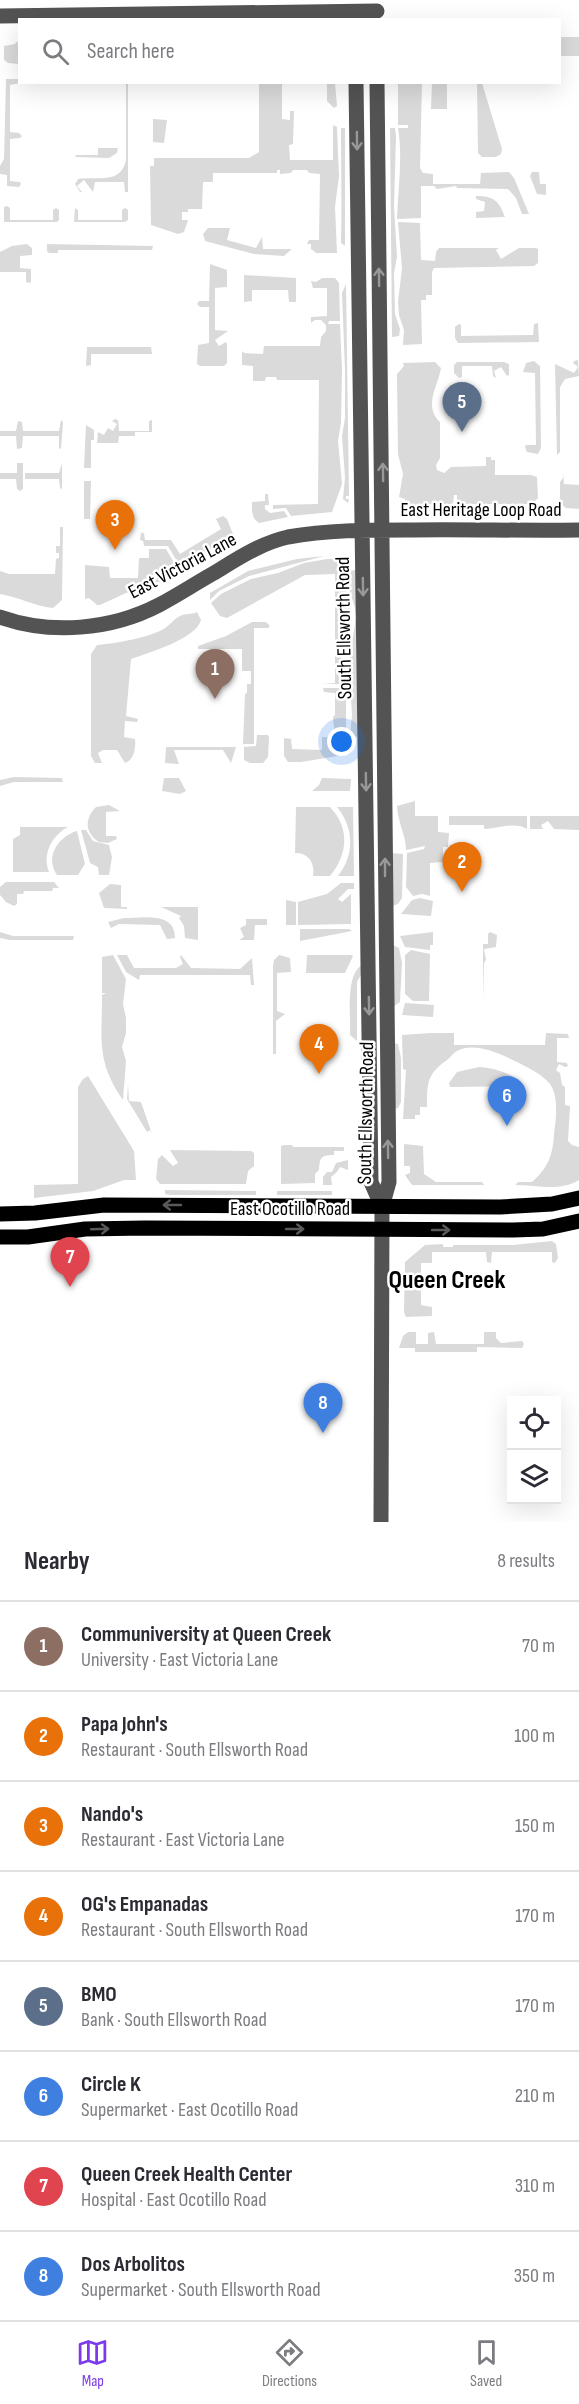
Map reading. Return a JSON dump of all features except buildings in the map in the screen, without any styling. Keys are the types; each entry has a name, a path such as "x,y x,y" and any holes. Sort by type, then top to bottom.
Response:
{"main road":[{"name":"East Ocotillo Road","path":"0,1214 35,1213 104,1205 525,1206 552,1204 579,1198"},
{"name":"East Ocotillo Road","path":"0,1237 28,1237 124,1228 520,1230 543,1229 579,1221"}],"street":[{"path":"0,16 377,10"},
{"name":"South Ellsworth Road","path":"356,84 371,1182 382,1207"},
{"name":"South Ellsworth Road","path":"377,84 389,1182 382,1207 381,1522"},
{"name":"East Victoria Lane","path":"0,617 21,624 49,628 75,628 119,620 158,606 251,551 275,540 318,532 383,530"},
{"name":"East Heritage Loop Road","path":"383,530 579,530"}],"shaded area":[{"path":"561,37 579,37 579,56 561,56"},
{"path":"18,42 18,64 8,63 4,60 4,46"},
{"path":"6,79 18,79 18,84 10,85 10,132 19,133 22,136 10,139 10,181 20,182 19,187 7,186 7,175 0,174 0,166 4,159"},
{"path":"126,84 128,84 128,192 125,192 124,182 95,182 93,192 84,180 77,186 82,192 75,184 78,179 114,176 123,168 126,160"},
{"path":"259,84 282,84 282,119 290,120 290,111 294,111 293,144 289,145 290,160 333,160 333,125 337,127 339,176 335,207 337,253 316,253 311,249 311,244 307,244 309,240 319,240 320,174 309,173 307,170 293,170 291,173 280,174 280,170 277,170 277,173 213,173 213,182 203,182 202,209 188,209 188,212 182,212 182,220 188,220 184,232 178,234 151,225 150,166 154,166 154,158 249,158 259,152"},
{"path":"327,84 335,84 337,106 334,108 327,101"},
{"path":"398,84 422,84 420,168 423,173 433,174 433,184 480,184 481,173 509,172 514,178 529,214 522,214 516,198 508,189 457,188 456,186 437,189 434,186 421,186 421,218 397,219 400,162 398,128 408,128 408,125 398,125"},
{"path":"432,84 447,84 447,109 431,109"},
{"path":"477,84 482,84 502,149 501,154 496,157 482,157 478,153"},
{"path":"153,119 167,120 164,143 153,142"},
{"path":"341,128 345,128 345,246 341,243"},
{"path":"390,128 395,128 396,136 394,206 397,257 394,273 395,314 400,329 399,336 392,337"},
{"path":"98,148 118,148 117,153 109,158 75,157 76,155 98,155"},
{"path":"532,172 539,172 540,184 546,184 546,195 537,194 530,176"},
{"path":"476,196 495,200 505,217 476,218 476,212 484,211 485,202 476,199"},
{"path":"4,207 10,208 10,220 53,220 53,210 56,208 59,210 59,220 57,222 4,222"},
{"path":"75,208 78,210 78,220 122,220 122,210 125,208 128,210 128,220 125,222 74,222"},
{"path":"398,222 420,223 421,260 435,261 439,248 499,248 496,250 501,259 519,248 536,248 538,249 538,263 534,266 434,268 432,295 426,295 426,300 421,300 422,344 403,345 404,330 398,302 402,268"},
{"path":"208,228 230,228 227,240 256,248 262,237 263,249 292,249 284,256 254,254 205,241 203,234"},
{"path":"27,244 32,248 32,255 20,256 20,268 31,269 31,282 29,283 26,282 26,272 0,272 0,252 12,246"},
{"path":"47,244 153,246 152,250 58,250 58,253 49,253"},
{"path":"210,264 227,270 227,287 215,288 215,330 228,331 215,340 219,346 226,342 227,344 227,363 224,366 197,364 198,345 209,343 209,307 200,307 197,304 199,301 209,301"},
{"path":"244,275 296,278 296,302 289,302 288,290 252,290 252,301 244,302"},
{"path":"322,278 335,278 339,283 340,321 329,321 328,324 340,324 342,370 341,423 338,441 342,484 332,512 291,516 286,508 273,509 273,505 318,504 319,380 277,380 276,377 266,377 265,381 253,381 253,366 242,365 242,351 263,354 264,346 320,346 326,325 321,320 311,323 311,317 327,316 327,288 313,288 311,281 316,282"},
{"path":"346,284 349,496 346,496 346,499 349,499 348,503 343,499 345,477 342,436 345,418 345,370 342,293"},
{"path":"538,323 539,342 458,343 455,338 455,327 459,324 461,325 461,336 533,335 534,324"},
{"path":"87,347 151,347 152,354 91,354 91,365 86,366"},
{"path":"578,360 579,376 565,379 560,387 560,452 557,455 555,364 574,373 578,367 573,363"},
{"path":"534,361 540,366 541,448 538,454 527,452 525,447 536,445 535,373 523,372 526,363"},
{"path":"435,362 441,368 432,403 435,416 440,422 440,458 436,465 437,470 444,473 451,467 486,466 486,457 491,457 491,460 495,460 495,475 537,477 538,498 532,504 457,504 457,495 454,495 453,504 408,505 405,504 405,499 399,497 403,474 398,454 397,374 404,366 403,363"},
{"path":"457,362 504,362 509,364 509,375 507,376 501,367 494,371 496,378 493,376 492,366 462,366 462,377 459,378 454,373 454,365"},
{"path":"61,420 63,422 61,449 59,448 59,436 23,436 22,448 17,449 16,436 0,436 0,431 16,431 18,421 22,422 23,431 59,431"},
{"path":"118,420 119,431 149,431 149,421 152,420 152,432 135,432 135,436 119,436 118,443 97,443 98,432 104,435 108,428 113,431 117,424 112,421"},
{"path":"86,425 94,430 94,440 91,440 91,468 84,468"},
{"path":"17,463 23,463 23,489 20,491 17,489 16,479 0,479 0,473 17,473"},
{"path":"62,463 62,489 59,479 25,479 25,473 59,473"},
{"path":"563,472 564,484 579,485 579,509 566,508 560,503 560,482"},
{"path":"84,481 91,481 90,519 84,519"},
{"path":"265,494 268,494 269,505 265,505 265,509 270,513 284,511 288,517 259,523 256,521 252,514 252,502 265,501"},
{"path":"223,516 227,519 233,534 182,570 168,546 144,546 143,541 140,540 141,533 144,533 145,540 171,540 180,554 221,529 216,519"},
{"path":"60,527 63,527 62,600 53,608 0,594 0,571 9,574 55,574 56,559 59,558 56,546 60,546"},
{"path":"149,549 166,549 179,571 161,582 156,582 149,589 126,593 100,605 89,598 85,599 85,565 109,567 110,578 138,578 139,558 149,558"},
{"path":"324,556 249,576 219,591 210,600 210,593 248,571 297,559"},
{"path":"338,559 351,612 350,624 341,649 343,684 323,684 335,683 335,574 305,575 227,618 220,616 211,603 221,594 251,579 278,573 304,563"},
{"path":"357,569 359,737 350,736 352,715 349,662 356,618 348,586 349,572"},
{"path":"197,612 201,620 190,633 159,649 131,659 126,716 138,719 137,722 125,721 124,737 135,739 134,753 125,763 117,750 103,750 98,753 102,763 95,763 91,756 91,654 97,645 122,642 152,634 165,628 180,616"},
{"path":"252,622 266,622 270,626 254,628 254,744 243,744 245,694 247,684 251,684 251,671 242,671 242,649 198,649 198,646 226,636"},
{"path":"323,688 346,688 346,737 335,741 337,743 346,740 346,749 350,754 288,762 284,756 284,738 291,739 292,749 322,750 322,737 335,737 333,717 335,715 335,693 324,692"},
{"path":"257,735 268,735 269,737 268,757 263,763 250,763 244,760 244,747 256,746"},
{"path":"166,747 236,747 231,763 223,750 174,750 179,764 165,763"},
{"path":"14,777 62,778 63,782 14,782 0,786 0,780"},
{"path":"164,778 179,778 186,791 180,794 162,791"},
{"path":"322,778 351,779 350,791 312,791 319,785"},
{"path":"415,801 415,816 438,816 438,832 449,833 448,847 443,847 443,862 430,863 430,896 422,894 413,896 406,887 407,853 424,849 425,846 406,850 397,806"},
{"path":"109,805 120,811 106,812 106,836 116,836 117,839 108,843 99,842 89,830 89,816 96,807"},
{"path":"296,807 330,807 341,824 344,832 343,850 330,876 313,876 310,860 300,853 295,853"},
{"path":"337,807 353,807 354,876 338,876 344,868 350,850 350,841 347,824"},
{"path":"449,816 527,816 527,829 517,826 484,829 484,825 449,825"},
{"path":"530,816 579,816 579,830 554,829 548,821 541,825 543,829 530,829"},
{"path":"20,827 68,827 57,835 47,853 49,872 13,872 13,839 20,835"},
{"path":"81,830 86,830 93,841 109,845 112,857 109,875 99,875 98,867 90,863"},
{"path":"77,831 85,864 78,875 57,875 52,861 55,848 64,837"},
{"path":"391,853 403,854 402,898 398,904 392,906"},
{"path":"6,882 54,882 59,888 53,888 52,891 24,891 23,894 17,894 17,904 14,906 0,895 0,887"},
{"path":"341,883 354,883 354,889 348,889 338,899 342,902 351,894 351,924 298,925 298,902 327,894"},
{"path":"110,884 121,885 121,907 127,907 127,909 104,908 99,893"},
{"path":"420,898 433,901 431,916 401,914 412,900"},
{"path":"286,900 296,902 296,925 286,925"},
{"path":"161,907 198,907 198,940 185,938 184,926 179,918 181,916"},
{"path":"148,917 164,920 174,929 175,938 167,939 160,925 119,924 111,928 108,922 124,918"},
{"path":"246,919 267,919 267,925 255,925 254,940 239,940 244,937 240,928 246,925"},
{"path":"300,929 349,929 352,931 300,941"},
{"path":"0,932 13,936 74,936 73,940 10,940 0,938"},
{"path":"433,932 433,945 430,945 430,950 405,947 400,936"},
{"path":"490,932 497,935 496,947 484,949 486,960 483,1001 483,944 488,944"},
{"path":"393,945 399,948 402,963 400,1002 393,1007"},
{"path":"411,950 430,954 429,1001 413,1001 405,994 405,955"},
{"path":"113,955 126,979 123,1004 126,1033 122,1047 126,1061 123,1100 108,1073 102,1050 102,995 106,993 102,993 102,957"},
{"path":"117,955 127,955 134,968 176,968 183,964 181,955 191,968 240,969 252,958 254,985 251,985 250,975 140,975 139,980 126,972"},
{"path":"279,955 290,958 291,972 277,973 277,1011 285,1014 276,1021 276,1054 273,1054 273,966 274,960"},
{"path":"307,955 353,956 345,973 306,973"},
{"path":"362,965 362,973 357,982 357,1041 350,1035 350,997 353,978"},
{"path":"405,1003 434,1005 433,1017 402,1015"},
{"path":"454,1033 454,1045 545,1045 546,1033 568,1034 569,1038 557,1038 557,1062 567,1063 568,1066 559,1064 556,1070 560,1073 562,1085 565,1087 565,1105 570,1106 568,1141 579,1147 579,1180 556,1187 515,1185 518,1182 532,1182 549,1161 556,1102 553,1089 544,1078 497,1053 480,1048 464,1048 456,1052 432,1075 428,1085 427,1107 420,1107 420,1115 415,1115 415,1119 403,1119 406,1070 403,1069 402,1035"},
{"path":"394,1043 398,1044 401,1058 401,1102 398,1108 394,1109"},
{"path":"479,1067 509,1075 519,1081 522,1086 450,1087 449,1083 457,1072"},
{"path":"88,1076 134,1151 136,1180 124,1180 93,1191 34,1198 34,1185 78,1184 78,1087"},
{"path":"128,1084 129,1101 141,1102 152,1134 150,1130 147,1132 127,1099"},
{"path":"404,1144 423,1146 424,1174 436,1182 482,1182 484,1185 412,1185 405,1175 410,1173 410,1166 404,1166"},
{"path":"281,1146 344,1147 344,1151 334,1151 334,1155 322,1158 319,1170 315,1174 315,1183 281,1184"},
{"path":"170,1150 251,1151 254,1153 254,1166 248,1171 246,1184 160,1184 156,1179 158,1159 162,1155 173,1166 178,1163"},
{"path":"348,1160 348,1170 340,1167 331,1177 332,1185 323,1185 323,1177 327,1172 332,1172 336,1163"},
{"path":"165,1190 256,1191 256,1195 170,1195 165,1194"},
{"path":"277,1191 332,1191 332,1195 277,1195"},
{"path":"552,1241 556,1244 558,1258 555,1263 552,1262 552,1252 492,1252 491,1263 487,1262 486,1252 432,1252 432,1263 421,1263 421,1305 432,1307 432,1316 406,1317 404,1312 405,1262 425,1245 443,1244 443,1247 453,1247 453,1245 513,1245"},
{"path":"408,1332 416,1332 416,1344 428,1344 428,1333 434,1332 436,1344 484,1344 484,1332 496,1332 496,1338 501,1343 522,1341 524,1344 522,1348 477,1347 477,1352 415,1352 415,1348 399,1348 403,1336"}],"place":[{"name":"BMO","path":"462,432"},
{"name":"Nando's","path":"115,550"},
{"name":"Communiversity at Queen Creek","path":"215,699"},
{"name":"Papa John's","path":"462,892"},
{"name":"OG's Empanadas","path":"319,1074"},
{"name":"Circle K","path":"507,1126"},
{"name":"Queen Creek Health Center","path":"70,1287"},
{"name":"Dos Arbolitos","path":"323,1433"}],"district":[{"name":"Queen Creek","path":"447,1279"}]}
